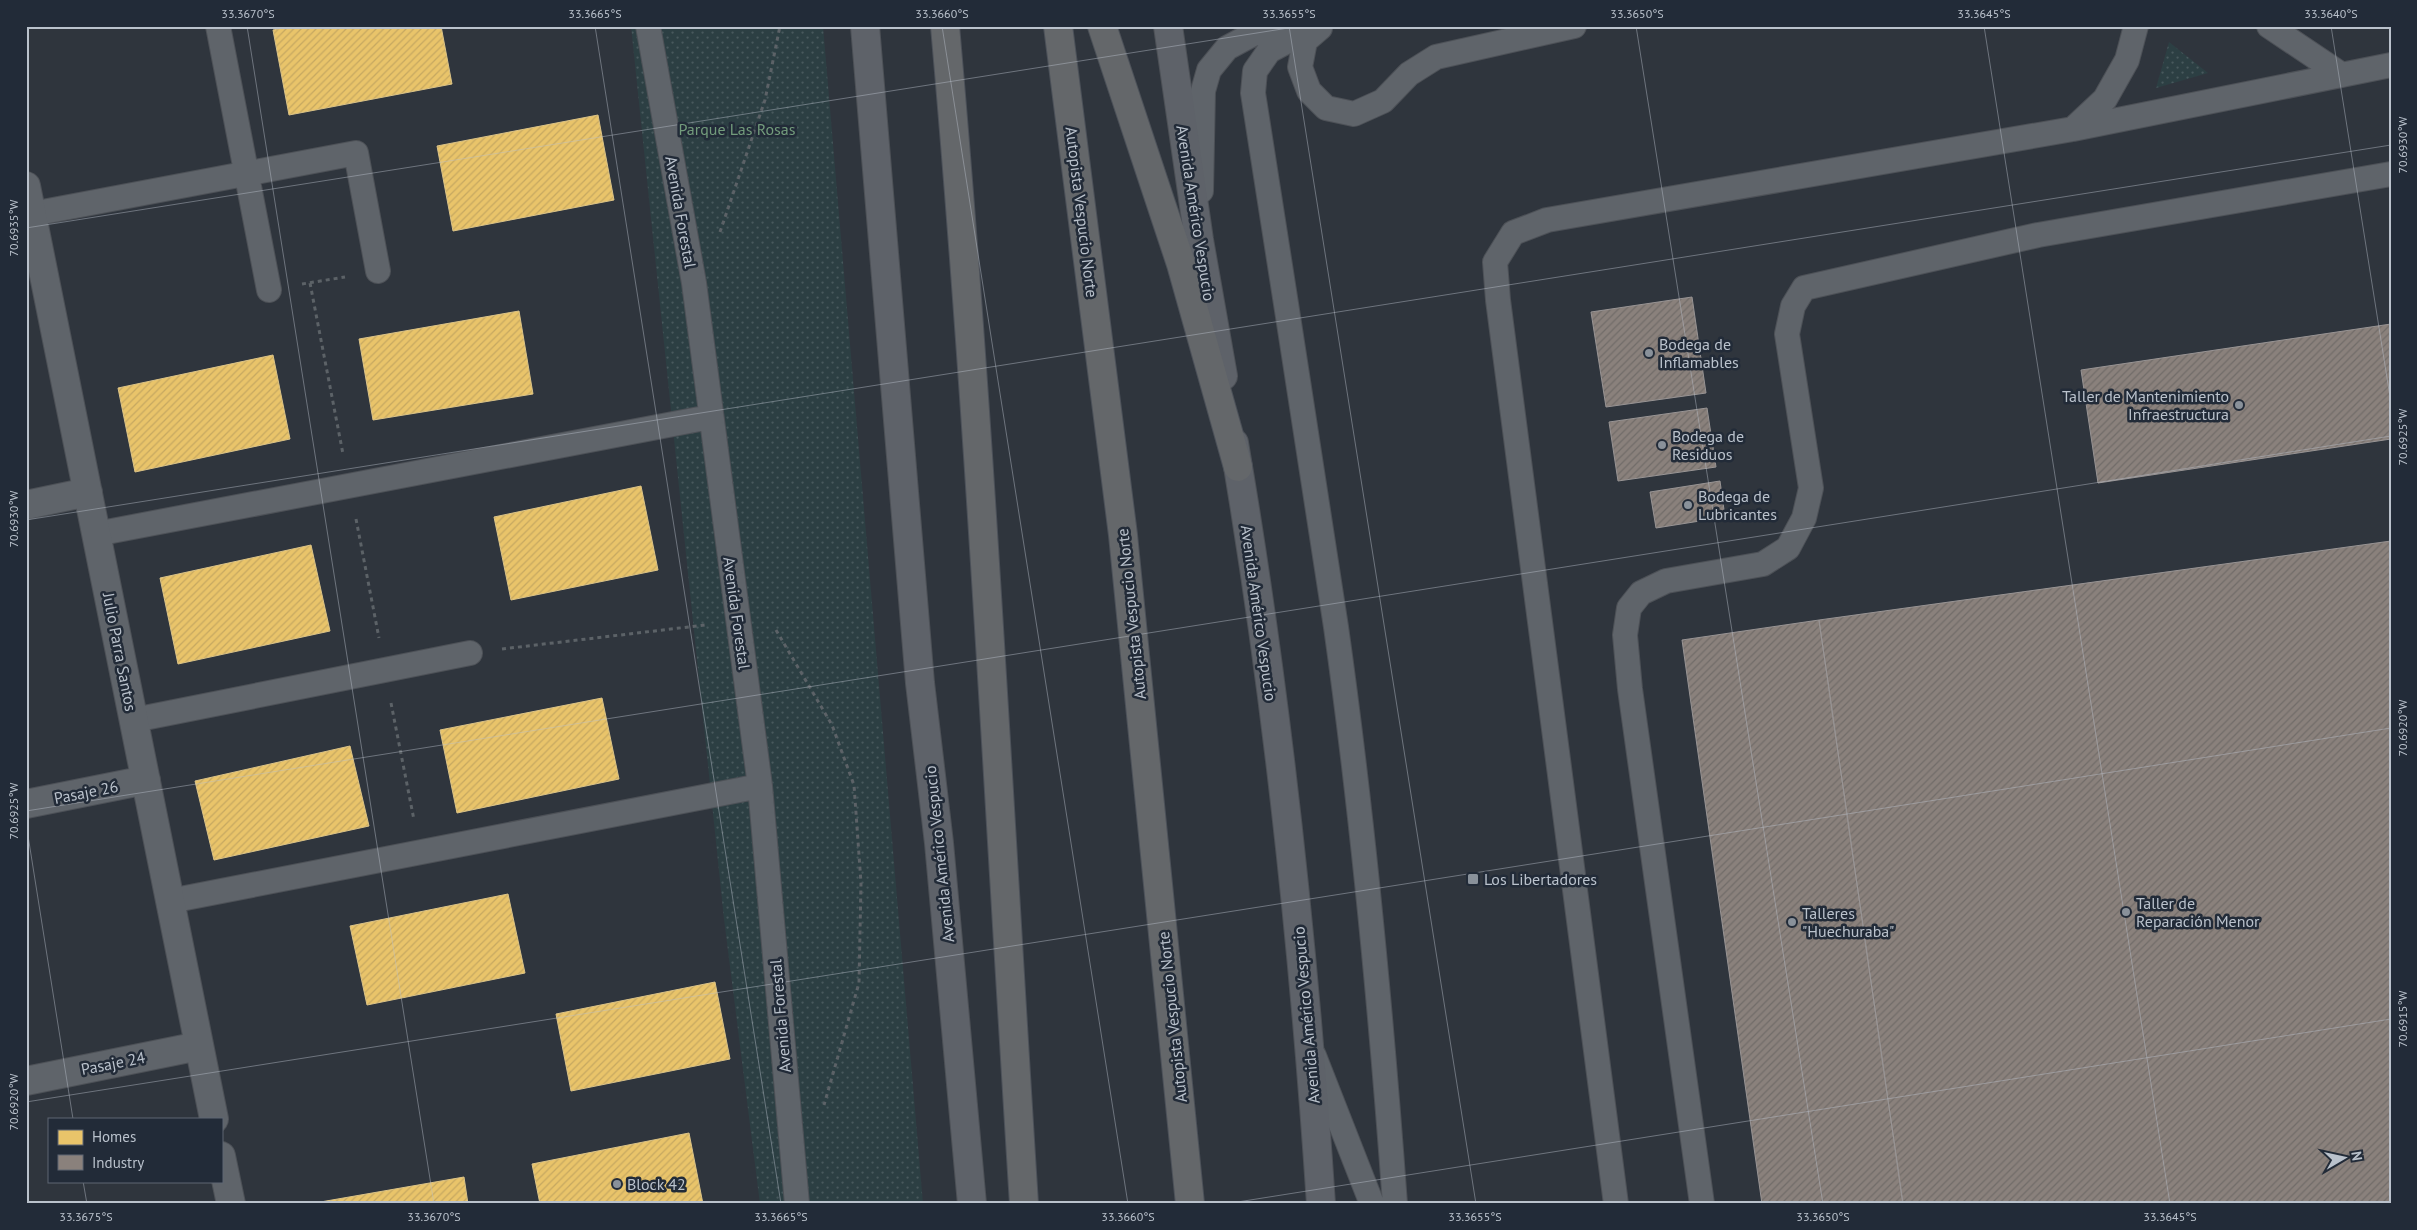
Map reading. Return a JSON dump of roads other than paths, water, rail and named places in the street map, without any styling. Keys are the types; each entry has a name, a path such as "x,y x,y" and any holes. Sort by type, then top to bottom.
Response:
{"highway":[{"path":"945,26 976,424 1024,1204"},
{"name":"Autopista Vespucio Norte","path":"1058,26 1120,517 1190,1204"},
{"path":"1102,26 1181,264 1238,467"}],"main road":[{"name":"Avenida Américo Vespucio","path":"865,26 920,683 939,844 972,1204"},
{"name":"Avenida Américo Vespucio","path":"1168,26 1199,240 1238,467 1275,723 1310,1046 1321,1204"}],"street":[{"name":"Julio Parra Santos","path":"26,186 214,1118"},
{"path":"26,505 88,492"},
{"name":"Pasaje 26","path":"26,804 146,780"},
{"name":"Pasaje 24","path":"26,1081 199,1046"},
{"path":"222,1161 231,1204"}],"lane":[{"path":"218,26 269,290"},
{"name":"Avenida Forestal","path":"648,26 694,283 710,417 760,786 797,1204"},
{"path":"1199,240 1203,91 1209,70 1227,48 1253,34 1291,26"},
{"path":"1316,26 1269,50 1255,71 1252,93 1337,639 1366,882 1387,1098 1395,1204"},
{"path":"1322,26 1305,41 1300,67 1308,92 1326,108 1354,114 1383,101 1409,74 1436,57 1574,26"},
{"path":"2073,129 2105,99 2127,60 2136,26"},
{"path":"2269,26 2342,75"},
{"path":"1616,1204 1495,262 1513,233 1547,220 2073,129 2391,65"},
{"path":"32,214 356,152 378,271"},
{"path":"1702,1204 1630,689 1625,635 1629,608 1642,593 1666,582 1763,564 1788,548 1804,518 1811,488 1787,334 1792,306 1804,288 2038,235 2391,174"},
{"path":"96,534 710,417"},
{"path":"134,720 470,653"},
{"path":"170,901 760,786"},
{"path":"1310,1046 1372,1204"}],"place":[{"name":"Bodega de Inflamables","path":"1649,353"},
{"name":"Taller de Mantenimiento Infraestructura","path":"2239,405"},
{"name":"Bodega de Residuos","path":"1662,445"},
{"name":"Bodega de Lubricantes","path":"1688,505"},
{"name":"Los Libertadores","path":"1473,879"},
{"name":"Taller de Reparación Menor","path":"2126,912"},
{"name":"Talleres \"Huechuraba\"","path":"1792,922"},
{"name":"Block 42","path":"617,1184"}],"park label":[{"name":"Parque Las Rosas","path":"737,129"}]}
